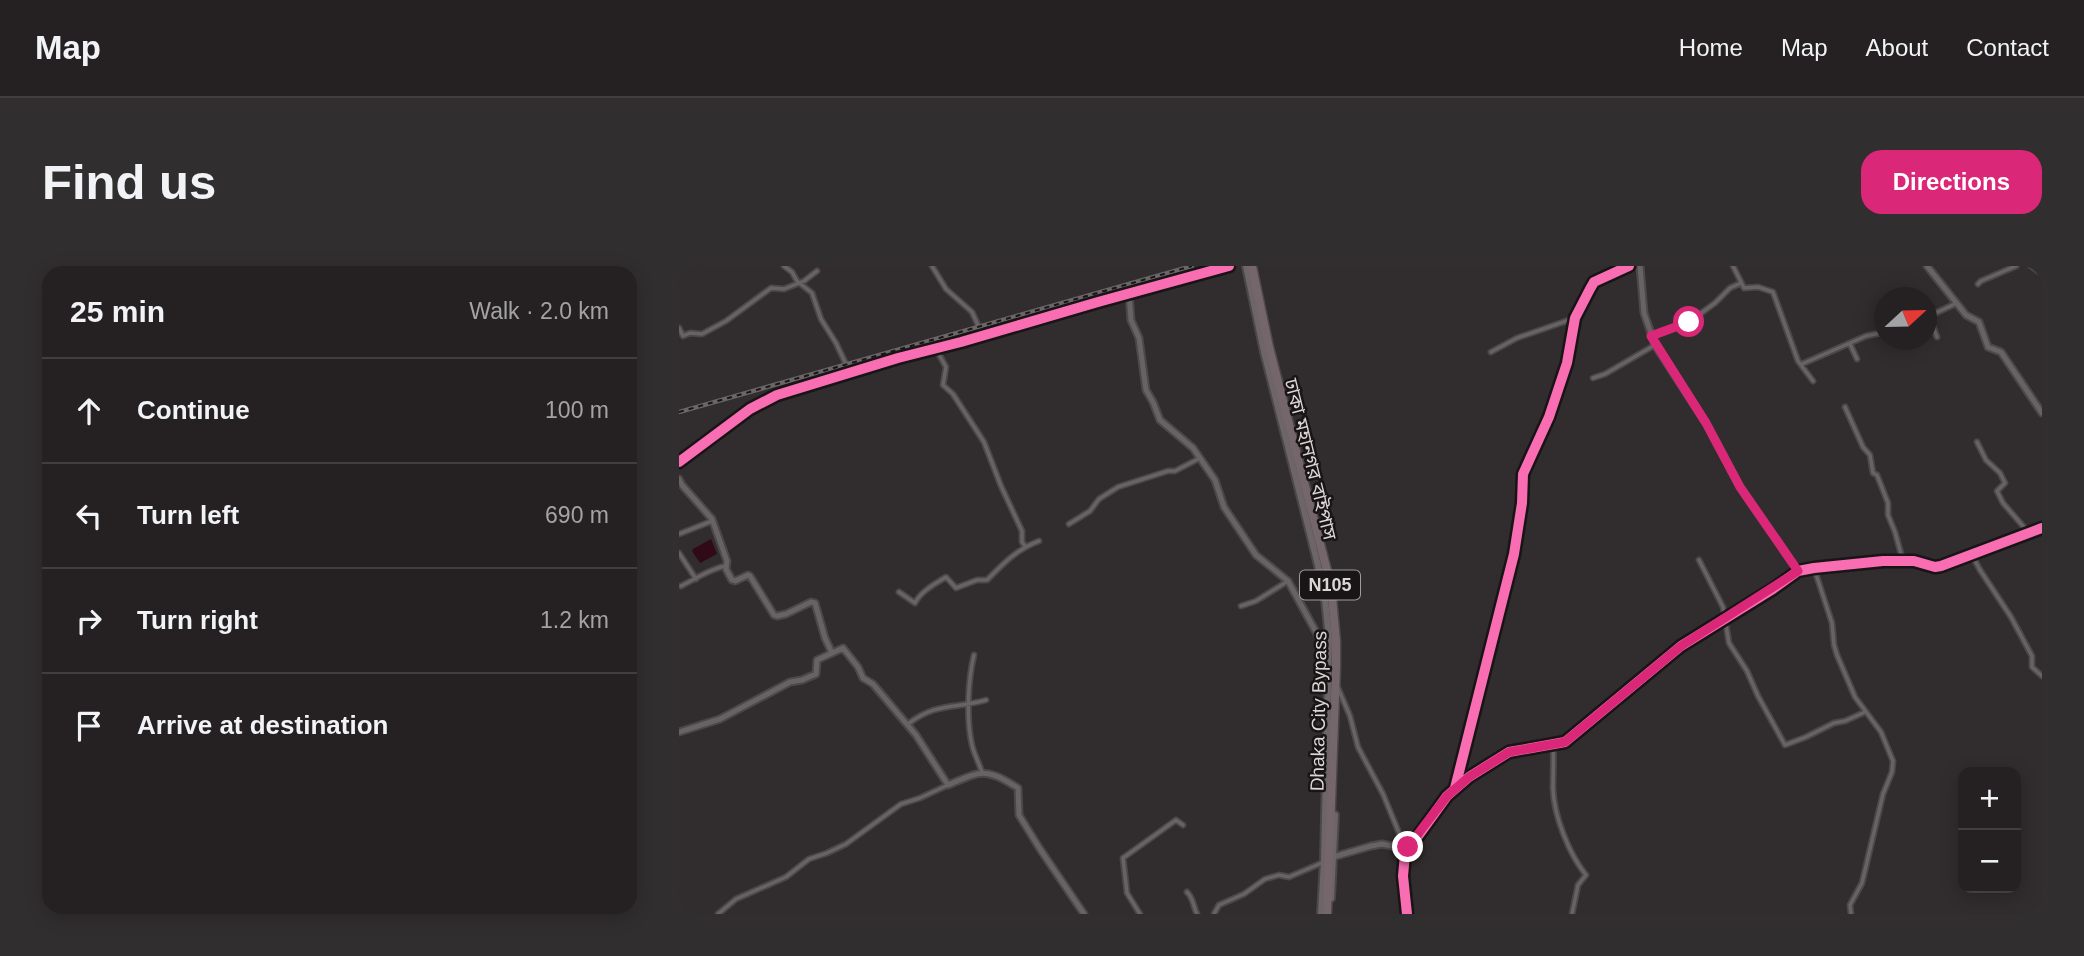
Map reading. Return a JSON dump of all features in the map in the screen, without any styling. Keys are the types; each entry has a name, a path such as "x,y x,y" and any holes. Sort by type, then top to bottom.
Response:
{"highway":[{"name":"ঢাকা মহানগর বাইপাস","path":"1250,266 1267,352 1321,562 1331,618 1325,914"}],"main road":[{"path":"1250,266 1264,352 1324,589 1329,639 1325,914"},
{"path":"1250,266 1333,586 1338,641 1338,688 1333,857 1325,914"}],"street":[{"path":"784,266 812,293 821,319 845,362"},
{"path":"932,266 946,289 972,312 983,336"},
{"path":"679,462 743,414 769,399 848,372 1229,266"},
{"path":"1455,788 1514,554 1523,474 1538,445 1567,363 1575,318 1594,282 1629,266"},
{"path":"1640,266 1644,313 1655,345 1706,423 1740,487 1798,571"},
{"path":"1733,266 1744,288 1758,287 1773,292 1801,364 1813,381"},
{"path":"1927,266 1967,315 1979,322 1988,346 2001,352 2042,413"},
{"path":"1994,266 1998,274"},
{"path":"1978,284 2016,266"},
{"path":"2031,266 2042,274"},
{"path":"679,328 683,336 689,333 702,334 740,313 771,288 784,289 800,283 817,271"},
{"path":"1651,336 1689,322 1730,288 1741,283"},
{"path":"1129,293 1131,320 1139,338 1141,366 1147,391 1161,422 1184,439 1200,458 1215,480 1224,507 1256,555 1288,581 1328,660"},
{"path":"1937,312 1957,303"},
{"path":"1491,352 1517,338 1575,318"},
{"path":"1801,364 1874,334"},
{"path":"1850,344 1857,359"},
{"path":"1594,378 1655,345"},
{"path":"936,349 946,368 943,385 953,394 984,442 1022,531 1022,542 1025,546"},
{"path":"1845,407 1863,447 1870,455 1873,473 1877,475 1888,503 1888,515 1902,561"},
{"path":"1977,442 1986,460 2000,473 2005,483 1997,491 2003,503 2029,533"},
{"path":"1069,524 1090,511 1099,499 1118,487 1175,471 1200,458"},
{"path":"679,479 712,521 727,561 726,566 734,580 747,575 752,577 776,617 811,602 815,603 824,638 832,653"},
{"path":"679,534 712,521"},
{"path":"1333,857 1382,844 1406,846 1455,788 1509,752 1565,742 1681,646 1798,571 1883,561 1914,561 1935,567 2042,528"},
{"path":"899,592 915,603 926,590 946,577 956,588 977,580 987,580 1025,546 1039,541"},
{"path":"679,553 696,579"},
{"path":"1971,553 2032,656 2032,667 2042,676"},
{"path":"1699,560 1720,600 1729,643 1747,671 1785,745 1865,712"},
{"path":"681,586 718,567 726,566"},
{"path":"1814,568 1832,623 1837,655 1855,697 1881,732 1891,754 1893,767 1882,794 1862,883 1850,905 1851,914"},
{"path":"1241,606 1256,601 1288,581"},
{"path":"679,732 720,719 790,682 817,674 817,661 844,648 863,678 873,684 916,735 948,785"},
{"path":"974,655 968,679 970,734 982,772"},
{"path":"1338,688 1350,716 1358,747 1406,846 1403,876 1407,914"},
{"path":"906,725 933,709 986,700"},
{"path":"1553,745 1554,799 1569,850 1586,875 1578,885 1572,914"},
{"path":"718,914 736,898 783,879 809,859 846,844 901,804 982,772 994,775 1018,788 1019,815 1084,914"},
{"path":"1140,914 1127,893 1123,858 1176,820 1183,825"},
{"path":"1214,914 1219,905 1244,894 1265,879 1289,877 1324,862"},
{"path":"1187,892 1193,898 1197,914"}],"shaded area":[{"path":"711,539 717,554 700,563 692,551"}],"railway":[{"path":"679,412 1192,266"}],"cycle path":[{"path":"679,462 750,409 777,395 898,358 1229,266"},
{"path":"1455,788 1514,554 1522,503 1523,474 1549,417 1567,363 1575,318 1594,282 1629,266"},
{"path":"1407,914 1403,876 1405,854 1447,796 1469,777 1509,752 1565,742 1681,646 1798,571 1883,561 1914,561 1941,566 2042,528"}],"route":[{"path":"1408,847 1447,796 1469,777 1509,752 1565,742 1681,646 1798,571 1740,487 1706,423 1651,336 1689,322"}]}
